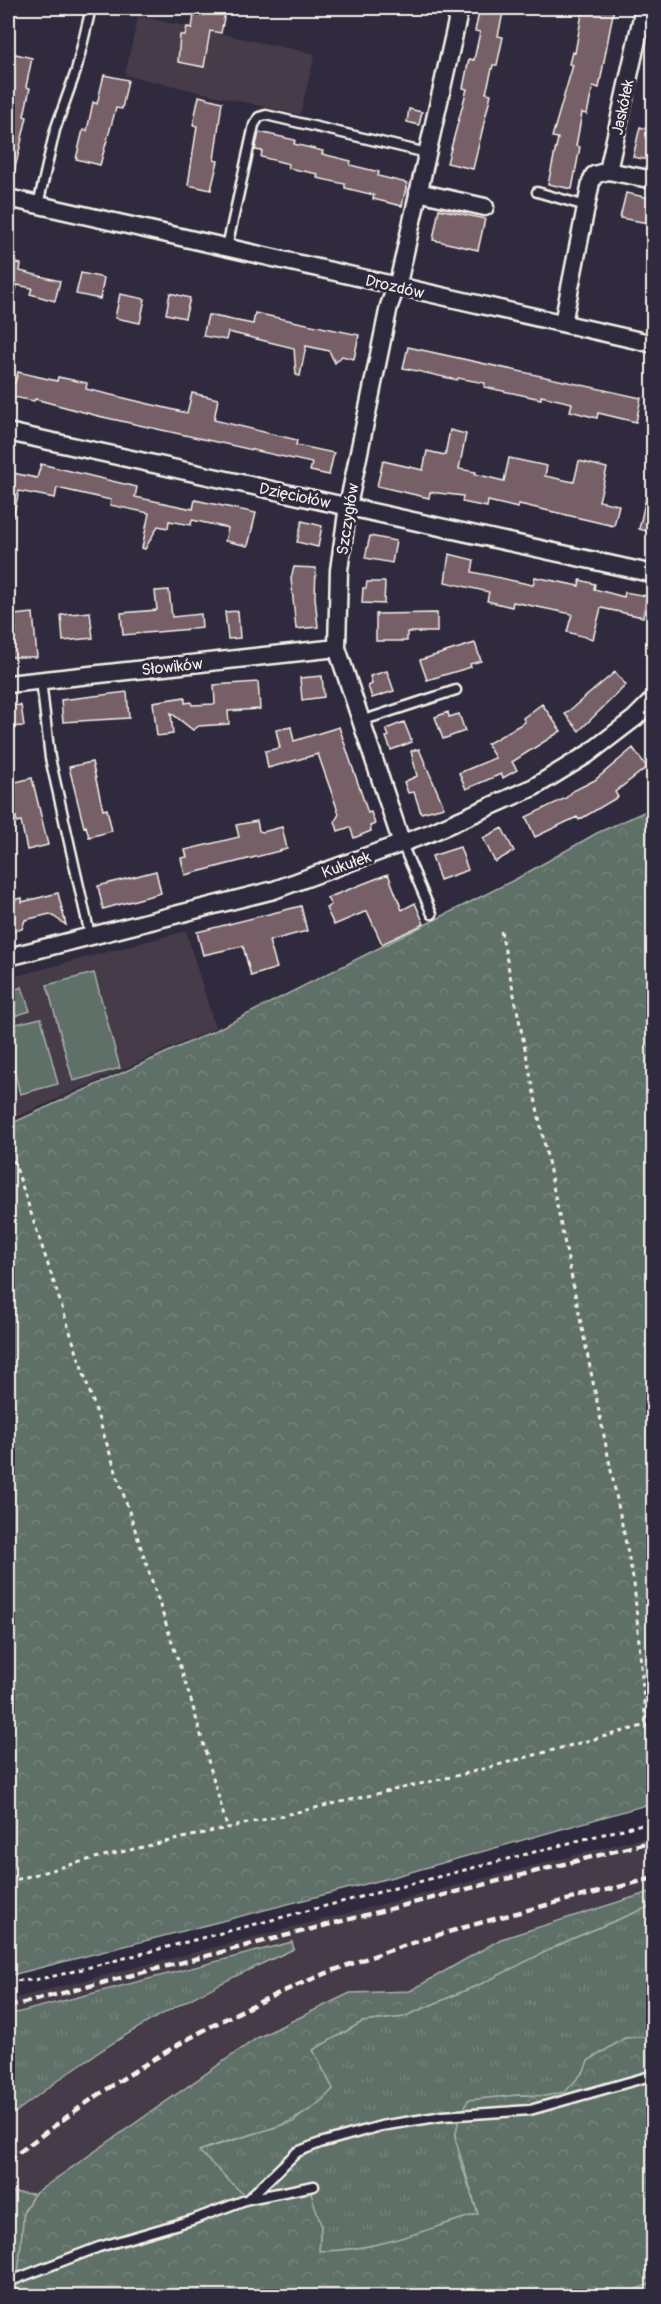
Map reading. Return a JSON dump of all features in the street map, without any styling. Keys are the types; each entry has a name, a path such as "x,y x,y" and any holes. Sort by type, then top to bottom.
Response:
{"street":[{"name":"Szczygłów","path":"402,844 337,648 339,570 348,506 392,294 396,286 460,8"},
{"name":"Jaskółek","path":"608,171 644,8"},
{"path":"562,323 594,175 608,171 654,180"},
{"path":"418,192 485,207"},
{"name":"Drozdów","path":"8,198 654,344"},
{"name":"Dzięciołów","path":"8,432 654,574"},
{"name":"Słowików","path":"8,684 337,648"},
{"name":"Kukułek","path":"8,957 274,890 402,844 534,787 588,754 635,718 654,699"}],"lane":[{"path":"38,205 55,130 76,71 91,8"},
{"path":"227,248 254,124 259,117 266,115 427,153"},
{"path":"537,192 586,206"},
{"path":"41,680 50,758 90,935"},
{"path":"361,721 456,690"},
{"path":"402,844 432,914"},
{"path":"248,2199 297,2152 321,2143 381,2126 432,2118 530,2110 654,2074"},
{"path":"8,2282 89,2251 192,2220 248,2199 314,2186"}],"path":[{"path":"501,931 634,1583 646,1725"},
{"path":"8,1143 191,1700 227,1827"},
{"path":"8,1882 227,1827 464,1774 654,1723"},
{"path":"8,1981 34,1980 59,1975 654,1821"}],"shaded area":[{"path":"138,16 315,54 300,115 125,75"},
{"path":"186,931 215,1028 8,1121 8,978"},
{"path":"653,1835 653,2296 8,2296 8,2118 82,2063 147,2023 221,1982 294,1948 292,1942 8,2015 8,2000"}],"green space":[{"path":"653,808 653,1803 393,1877 8,1976 8,1125 218,1029 516,879 597,833"},
{"path":"94,973 120,1068 73,1081 47,985"},
{"path":"22,987 30,1011 8,1018 8,992"},
{"path":"41,1018 58,1084 20,1094 8,1046 8,1026"},
{"path":"653,1891 653,1905 569,1940 485,1982 403,2017 362,2022 313,2050 333,2089 319,2103 303,2114 270,2129 199,2151 248,2199 309,2187 321,2225 319,2251 380,2244 478,2214 455,2138 458,2123 468,2100 519,2095 546,2096 565,2092 584,2071 588,2061 625,2038 653,2036 653,2283 617,2296 16,2296 24,2211 34,2194 257,2038 350,1993 410,1991 501,1939"},
{"path":"653,1905 653,2036 625,2038 588,2061 584,2071 566,2092 546,2096 519,2095 468,2100 459,2157 478,2214 380,2244 319,2251 321,2225 248,2199 198,2151 293,2122 333,2089 313,2050 362,2022 403,2017 485,1982 569,1940"},
{"path":"292,1942 294,1949 185,2002 106,2047 8,2118 8,2015"},
{"path":"8,2192 34,2194 24,2211 16,2296 8,2296"},
{"path":"653,2283 653,2296 617,2296"}],"building":[{"path":"195,8 226,8 221,33 210,31 204,67 178,62 180,35 185,35 187,27 192,28"},
{"path":"480,8 504,8 498,36 503,37 497,65 493,65 486,93 491,94 473,169 447,163 467,89 463,88 469,59 474,60 480,32 475,31"},
{"path":"583,8 614,8 599,88 593,86 587,114 582,113 576,146 580,147 572,189 548,184 558,138 552,137 573,65 569,64 572,52 575,53"},
{"path":"8,52 32,58 26,87 30,88 24,116 27,117 13,177 8,177"},
{"path":"104,75 128,80 122,109 116,108 100,165 76,159 83,130 87,131 93,102 97,104"},
{"path":"199,96 222,102 214,160 218,161 211,190 188,185 197,126 193,125"},
{"path":"409,109 422,112 419,125 407,122"},
{"path":"640,127 654,131 654,161 633,157"},
{"path":"259,132 295,140 294,144 351,161 350,165 379,172 378,176 407,183 402,206 373,199 374,195 345,188 345,184 317,178 318,174 288,168 289,164 261,157 262,151 255,150"},
{"path":"626,193 654,199 654,224 620,218"},
{"path":"439,209 485,219 478,250 433,240"},
{"path":"8,261 21,264 20,271 60,281 55,301 30,294 32,288 17,285 13,302 8,301"},
{"path":"81,273 104,278 100,299 76,294"},
{"path":"170,293 190,298 185,318 166,314"},
{"path":"120,294 145,299 140,323 115,318"},
{"path":"255,313 359,335 354,359 342,356 335,363 329,351 306,346 300,376 296,375 294,348 228,332 226,340 203,336 208,315 253,324"},
{"path":"408,347 641,398 636,422 598,413 597,418 570,411 572,403 541,396 541,399 484,387 485,383 458,378 457,380 403,368"},
{"path":"18,372 57,381 58,377 87,383 86,389 187,413 192,393 218,399 214,420 297,440 296,445 334,453 329,475 310,471 312,463 98,416 35,399 34,401 8,396 8,382 15,383"},
{"path":"450,430 466,434 459,469 476,472 475,474 504,481 509,458 547,466 545,476 574,482 579,461 607,468 599,501 619,505 614,526 519,504 518,508 488,501 487,507 462,502 463,496 430,492 429,498 377,486 383,461 423,470 427,451 445,455"},
{"path":"41,464 137,487 135,497 193,509 195,500 256,513 248,546 225,541 228,528 192,520 191,525 169,521 168,528 158,526 145,549 142,548 149,513 110,505 111,500 57,488 55,498 19,491 13,517 8,516 8,472 37,478"},
{"path":"648,489 654,490 654,533 639,529"},
{"path":"302,521 322,526 318,547 297,542"},
{"path":"370,536 396,541 392,563 365,558"},
{"path":"449,554 474,560 472,572 533,585 535,577 579,586 580,580 595,584 594,589 624,597 625,592 647,596 643,617 601,608 593,639 567,632 572,614 513,602 512,607 487,601 489,592 445,582"},
{"path":"294,567 316,568 315,597 318,627 296,629 291,578"},
{"path":"367,582 385,582 384,604 362,603 363,588 366,588"},
{"path":"169,590 172,617 201,614 202,628 123,635 121,613 157,610 155,591"},
{"path":"238,611 240,638 228,639 225,612"},
{"path":"90,612 93,638 63,641 61,615"},
{"path":"33,613 37,657 8,657 8,631 16,631 14,615"},
{"path":"437,613 437,632 407,632 407,641 376,641 376,614"},
{"path":"475,643 481,661 470,664 471,667 427,680 420,660"},
{"path":"387,671 394,691 372,698 368,686 372,684 370,676"},
{"path":"615,672 626,685 579,731 565,714"},
{"path":"322,676 324,697 302,700 300,678"},
{"path":"258,682 260,709 228,711 229,724 199,726 193,730 171,713 173,734 157,736 153,702 185,697 185,703 191,702 192,705 215,704 214,685"},
{"path":"127,692 129,718 63,722 61,700"},
{"path":"542,704 561,731 512,762 517,770 503,778 501,774 466,789 459,773 495,758 487,744 525,722 523,718"},
{"path":"21,705 24,726 8,727 8,706"},
{"path":"448,712 449,717 459,714 465,731 443,739 435,717"},
{"path":"404,722 412,742 391,750 386,737 389,736 386,729"},
{"path":"291,727 294,741 339,727 368,813 371,812 375,824 370,826 371,831 354,838 350,827 338,831 335,821 339,814 318,754 268,768 265,751 280,748 276,730"},
{"path":"633,748 647,767 615,792 618,797 579,820 577,817 535,837 526,817 566,798 573,791 595,780"},
{"path":"419,749 444,807 421,813 414,792 408,793 404,782 417,776 411,751"},
{"path":"92,762 103,810 107,809 112,831 89,837 86,826 84,827 69,767"},
{"path":"32,778 48,845 27,850 21,821 17,822 15,814 8,816 8,784"},
{"path":"257,821 259,831 263,832 282,827 287,849 185,875 181,858 187,857 185,850 239,837 236,825"},
{"path":"502,828 514,851 495,862 483,838"},
{"path":"460,847 468,870 440,880 432,856"},
{"path":"156,871 161,893 103,909 98,886"},
{"path":"388,874 402,910 415,903 424,924 382,944 367,911 334,925 326,908 331,905 327,898"},
{"path":"58,893 66,925 50,914 25,920 22,929 8,933 8,901 22,898 22,902"},
{"path":"301,906 307,931 269,941 277,968 251,976 243,946 203,955 197,932"}],"railway":[{"path":"8,2007 654,1841"},
{"path":"8,2161 110,2087 181,2043 293,1987 381,1953 471,1925 654,1878"}]}
